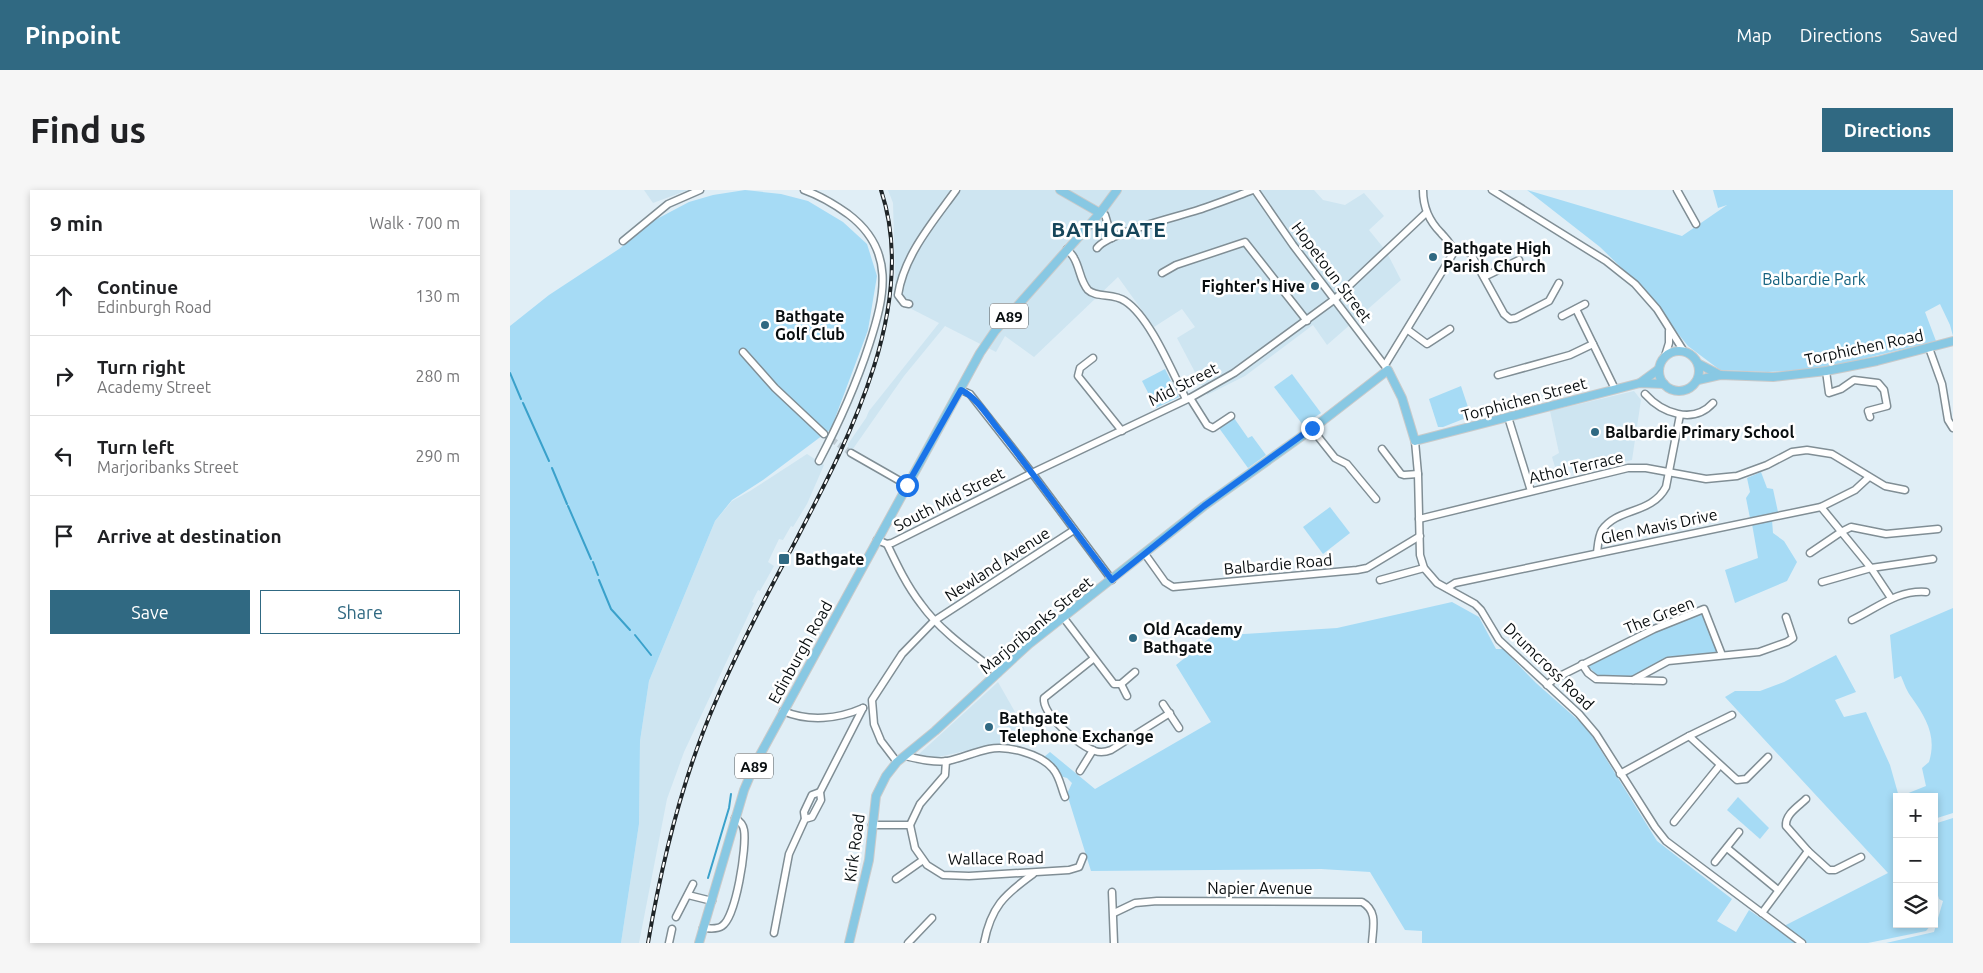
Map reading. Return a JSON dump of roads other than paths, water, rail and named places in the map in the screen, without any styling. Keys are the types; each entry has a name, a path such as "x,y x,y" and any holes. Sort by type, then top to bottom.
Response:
{"main road":[{"path":"1060,190 1100,213"},
{"name":"A89","path":"961,390 980,353 995,331 1100,213 1117,190"},
{"name":"Torphichen Road","path":"1720,375 1773,377 1826,371 1852,367 1953,341"},
{"path":"1699,364 1698,380 1690,388 1683,391 1675,391 1664,384 1660,378 1659,369 1665,356 1670,352 1683,350 1692,355 1699,364 1720,375"},
{"path":"1387,367 1400,393 1415,441"},
{"name":"Marjoribanks Street","path":"897,762 1029,644 1204,506 1312,428 1387,367"},
{"name":"Torphichen Street","path":"1640,383 1659,369"},
{"path":"1698,380 1720,375"},
{"name":"Torphichen Street","path":"1415,441 1640,383 1664,384"},
{"name":"Edinburgh Road","path":"698,943 712,902 744,790 751,773 783,711 961,390"},
{"name":"Kirk Road","path":"850,943 869,860 876,796 886,776 897,762"}],"street":[{"path":"623,242 668,204 700,190"},
{"path":"804,190 819,195 864,228 875,243 881,261 883,277 877,320 856,384 844,413 819,461"},
{"path":"909,304 904,303 898,295 904,270 913,253 956,190"},
{"path":"1097,248 1101,243 1132,230 1198,210 1254,190"},
{"name":"Hopetoun Street","path":"1254,190 1387,367"},
{"path":"1423,190 1426,213 1439,232 1451,242 1454,252"},
{"path":"1492,190 1606,261 1634,284 1657,309 1669,331 1683,350"},
{"path":"1677,190 1696,224"},
{"path":"1100,213 1105,215 1112,238"},
{"name":"Mid Street","path":"1032,473 1188,399 1234,373 1335,299 1426,213"},
{"path":"1162,273 1176,265 1245,242 1306,321"},
{"path":"1067,249 1074,258 1087,289 1092,293 1113,295 1125,301 1138,314 1153,336 1188,399 1207,425 1213,428 1231,416"},
{"path":"1387,367 1454,252 1466,250 1471,254 1504,314 1510,319 1516,318 1549,301 1559,283"},
{"path":"1484,277 1519,260"},
{"path":"1562,316 1585,304"},
{"path":"1576,309 1615,389"},
{"path":"1408,330 1427,344 1450,329"},
{"path":"1665,356 1669,343 1669,331"},
{"path":"1498,375 1570,355 1593,344"},
{"path":"1929,348 1942,384 1948,420 1953,428"},
{"path":"743,352 775,388 824,434"},
{"path":"1091,361 1080,368 1078,376 1122,431"},
{"path":"1826,371 1829,394 1841,389 1854,380 1878,383 1884,390 1887,406 1868,410 1870,417"},
{"path":"961,390 970,394 1112,580"},
{"path":"1645,394 1658,406 1668,412 1680,415 1706,411 1713,403"},
{"path":"1597,553 1599,536 1607,525 1617,518 1640,510 1656,501 1662,495 1666,487 1680,415"},
{"path":"1508,417 1531,491"},
{"path":"1312,428 1335,458 1346,464 1376,499"},
{"path":"1380,580 1424,568 1420,555 1418,474 1415,441"},
{"path":"1382,449 1401,474 1418,474"},
{"name":"Athol Terrace","path":"1419,519 1628,468 1646,468 1706,479 1737,476 1767,465 1792,452 1807,450 1832,454 1885,486 1905,490"},
{"path":"851,453 907,485"},
{"name":"South Mid Street","path":"877,540 887,544 1032,473"},
{"name":"Glen Mavis Drive","path":"1447,588 1455,583 1821,507 1855,490 1869,477"},
{"path":"1821,507 1871,568 1891,598"},
{"path":"1810,553 1850,527 1886,534 1938,529"},
{"name":"Newland Avenue","path":"863,708 872,700 902,654 934,621 1074,530"},
{"name":"Balbardie Road","path":"1144,554 1165,582 1172,587 1367,568 1420,536"},
{"path":"887,544 911,590 934,621 998,673"},
{"path":"1822,582 1871,568 1933,559"},
{"name":"Drumcross Road","path":"1424,568 1437,583 1475,604 1481,610 1499,640 1590,726 1656,829 1666,841 1802,943"},
{"path":"1852,620 1891,598 1914,591 1926,592"},
{"name":"The Green","path":"1547,685 1554,679 1582,664 1654,629 1704,609 1722,655"},
{"path":"1063,617 1114,684 1121,684 1135,672"},
{"path":"1633,680 1668,660 1759,652 1786,642 1793,638 1793,634 1786,617"},
{"path":"1094,659 1046,695 1044,702 1062,728 1093,750 1106,752 1170,713"},
{"path":"1582,664 1588,673 1596,679 1663,681"},
{"path":"1121,684 1127,696"},
{"path":"872,700 874,724 881,740 897,762"},
{"path":"1163,704 1179,728"},
{"path":"783,711 807,718 823,718 863,708"},
{"path":"805,819 812,817 821,800 820,792 863,708"},
{"path":"1620,774 1732,715"},
{"path":"1689,736 1737,780 1746,779 1768,757"},
{"path":"905,756 946,761 990,748 1002,748 1038,756 1053,768 1062,784 1066,797"},
{"path":"1080,771 1093,750"},
{"path":"872,825 910,824 920,804 945,775 946,761"},
{"path":"1674,822 1720,765"},
{"path":"774,933 789,854 805,819 804,812 812,795 820,792"},
{"path":"1806,799 1789,816 1786,826 1808,852 1830,870 1835,870 1861,857"},
{"path":"703,928 716,929 723,926 729,919 733,909 741,871 744,831 742,823 736,818"},
{"name":"Wallace Road","path":"910,824 915,848 927,865 943,875 1034,874 1069,870 1079,867 1083,857"},
{"path":"1714,862 1739,832"},
{"path":"1727,848 1778,890"},
{"path":"1762,913 1808,852"},
{"path":"896,879 923,860"},
{"path":"984,943 987,924 996,908 1012,889 1034,874"},
{"path":"676,918 693,884"},
{"path":"1112,892 1114,943"},
{"path":"688,895 712,902"},
{"name":"Napier Avenue","path":"1114,913 1135,903 1157,901 1362,902 1370,906 1373,914 1372,943"},
{"path":"908,943 932,918"},
{"path":"669,943 672,929"}],"waterway":[{"path":"510,373 521,399"},
{"path":"523,403 549,461"},
{"path":"552,468 567,504"},
{"path":"568,506 591,559"},
{"path":"593,562 598,575"},
{"path":"599,580 611,609 630,630"},
{"path":"635,635 651,655"},
{"path":"708,878 729,808 731,794"}],"tunnel":[{"path":"824,434 851,453"}],"railway":[{"path":"648,943 674,821 703,732 743,643 835,462 855,418 872,373 885,327 891,280 891,235 881,190"}],"place":[{"name":"Bathgate High Parish Church","path":"1433,257"},
{"name":"Fighter's Hive","path":"1315,286"},
{"name":"Bathgate Golf Club","path":"765,325"},
{"name":"Balbardie Primary School","path":"1595,432"},
{"name":"Bathgate","path":"784,559"},
{"name":"Old Academy Bathgate","path":"1133,638"},
{"name":"Bathgate Telephone Exchange","path":"989,727"}],"district":[{"name":"BATHGATE","path":"1109,229"}],"park label":[{"name":"Balbardie Park","path":"1814,279"}]}
